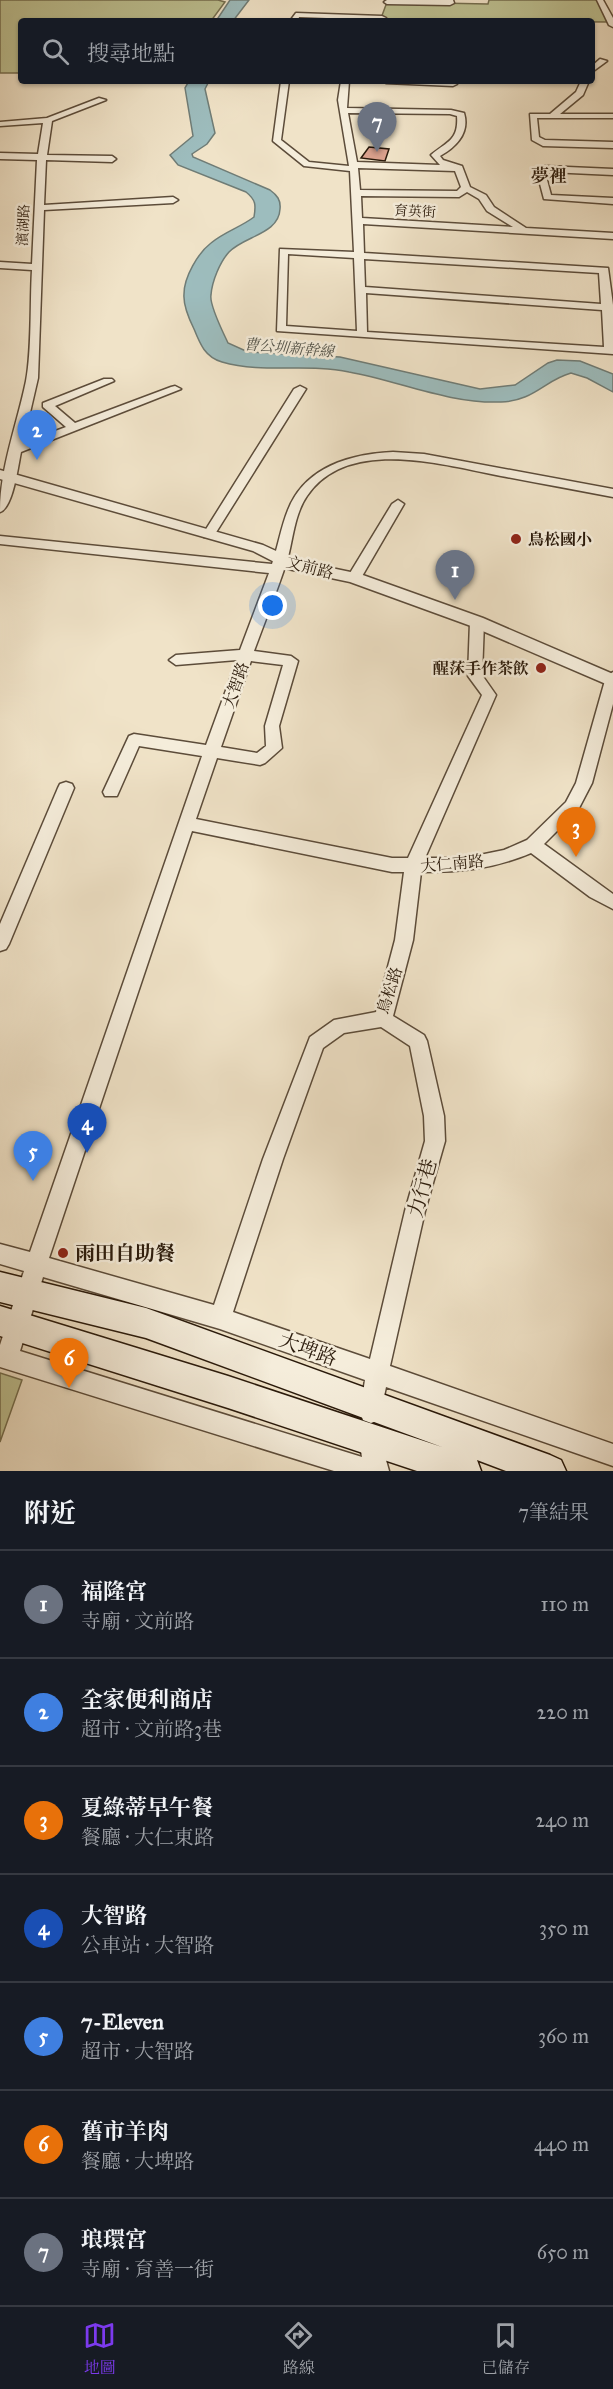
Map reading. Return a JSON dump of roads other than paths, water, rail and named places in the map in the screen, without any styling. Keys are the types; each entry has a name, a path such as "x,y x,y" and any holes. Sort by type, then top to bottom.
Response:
{"main road":[{"name":"大埤路","path":"14,1290 146,1323 550,1471"},
{"path":"9,1323 465,1471"}],"street":[{"path":"382,18 387,1 450,3 450,0"},
{"path":"600,0 612,21"},
{"path":"295,18 296,15 347,18"},
{"path":"595,68 603,61"},
{"path":"285,84 277,141 307,164 459,168"},
{"path":"345,84 342,100 348,146 354,167 358,221 362,333"},
{"path":"552,116 580,93 584,84"},
{"path":"0,124 48,120 102,100"},
{"path":"344,110 451,112 461,115 462,129 453,145 435,155 440,162 459,168"},
{"path":"613,116 533,116 536,138 543,143 613,145"},
{"name":"濱湖路","path":"0,508 4,475 14,451 32,378 42,157 48,120"},
{"path":"0,156 112,159"},
{"path":"459,168 466,188 483,197 490,209 525,231"},
{"path":"613,172 545,169 543,180 547,197 613,201"},
{"path":"356,193 459,194 466,188"},
{"path":"39,208 173,200"},
{"name":"育英街","path":"358,221 613,236"},
{"path":"283,251 358,256 604,270 611,308 612,351 281,329 283,251"},
{"path":"0,265 36,267"},
{"path":"360,290 611,308"},
{"path":"74,428 47,405 108,381"},
{"path":"14,451 175,388"},
{"path":"210,534 300,389"},
{"name":"大智路","path":"3,1357 14,1290 37,1263 186,824 278,564 296,503 308,487 323,474 363,457 396,455 424,458 613,493"},
{"name":"文前路","path":"4,475 258,548 278,564 294,565 354,578 477,622 613,680"},
{"path":"354,578 398,504"},
{"path":"0,540 278,564"},
{"name":"鳥松路","path":"220,1318 273,1159 316,1043 340,1026 383,1019 404,940 413,866 489,694 475,675 477,622"},
{"path":"111,792 134,740 260,759 274,748 272,726 291,661 245,656 176,660"},
{"name":"大仁南路","path":"186,824 241,832 392,865 465,865 507,856 533,845 572,806 584,783 613,680"},
{"path":"0,944 66,788"},
{"path":"533,845 613,902"},
{"name":"力行巷","path":"377,1471 370,1439 377,1374 415,1211 435,1141 435,1116 418,1041 383,1019"},
{"name":"大埤路","path":"0,1254 220,1318 613,1455"},
{"path":"3,1357 371,1471"}],"water":[{"path":"230,0 249,0 235,18 218,18"},
{"path":"187,84 208,84 205,89 215,133 207,144 192,154 193,157 270,190 277,196 280,203 278,217 274,224 229,252 215,278 212,305 228,343 248,352 340,357 480,389 515,385 548,363 557,360 580,361 613,374 613,392 587,378 571,373 522,398 512,401 482,402 443,396 333,369 238,366 211,357 201,345 187,312 184,299 186,280 206,247 254,217 255,206 252,198 246,192 178,165 170,155 193,136 185,88"}],"place":[{"name":"琅環宮","path":"377,152"},
{"name":"全家便利商店","path":"37,460"},
{"name":"鳥松國小","path":"516,539"},
{"name":"福隆宮","path":"455,600"},
{"name":"醒莯手作茶飲","path":"541,668"},
{"name":"夏綠蒂早午餐","path":"576,857"},
{"name":"大智路","path":"87,1153"},
{"name":"7-Eleven","path":"33,1181"},
{"name":"雨田自助餐","path":"63,1253"},
{"name":"舊市羊肉","path":"69,1388"}],"district":[{"name":"夢裡","path":"549,176"}],"water label":[{"name":"曹公圳新幹線","path":"289,348"}]}
